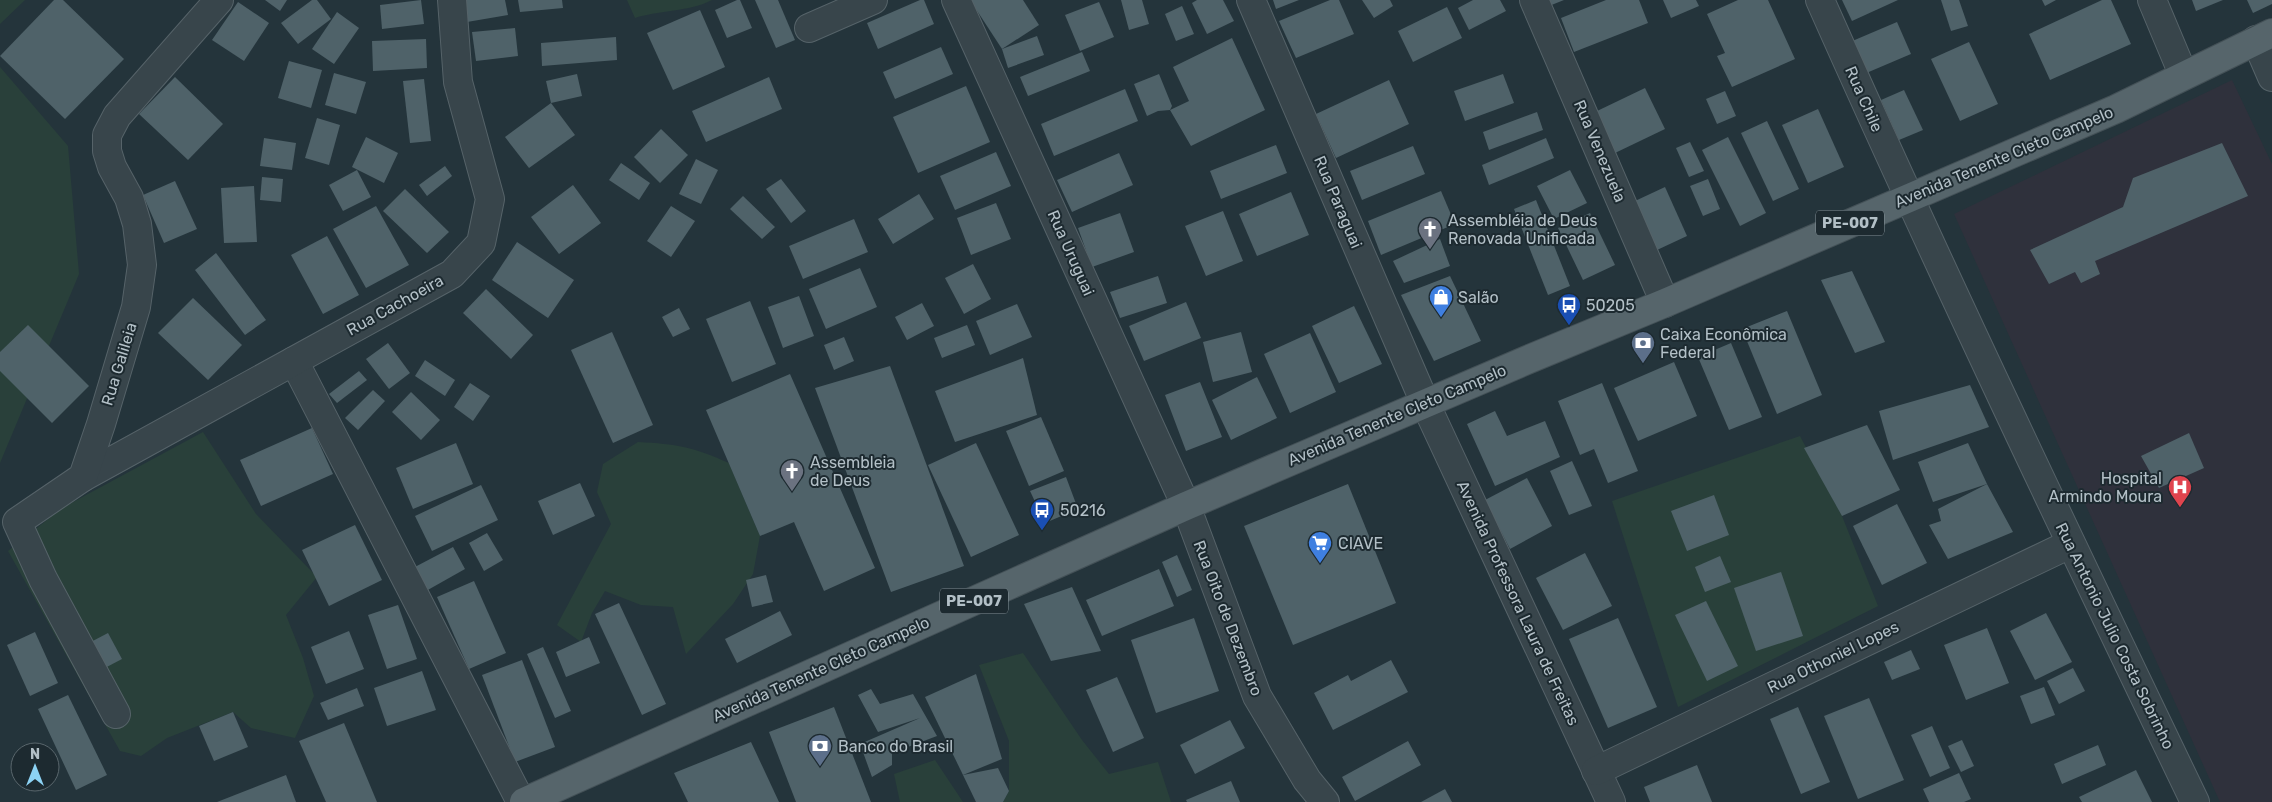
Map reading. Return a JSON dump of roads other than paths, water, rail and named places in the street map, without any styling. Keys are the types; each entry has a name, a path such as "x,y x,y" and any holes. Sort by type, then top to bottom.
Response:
{"main road":[{"name":"Avenida Tenente Cleto Campelo","path":"534,800 1186,506 2116,109 2183,74 2264,36"}],"street":[{"name":"Rua Galileia","path":"83,477 136,307 142,265 137,224 129,198 112,167 107,151 107,135 117,116 219,0"},
{"name":"Rua Cachoeira","path":"83,477 452,274 481,243 490,198 458,82 452,0"},
{"path":"809,28 873,0"},
{"name":"Rua Uruguai","path":"956,0 1186,506"},
{"name":"Rua Paraguai","path":"1251,0 1425,403"},
{"name":"Rua Venezuela","path":"1534,0 1665,303"},
{"name":"Rua Chile","path":"1820,0 1908,198"},
{"path":"2152,0 2183,74"},
{"path":"2264,36 2272,77"},
{"name":"Rua Antonio Julio Costa Sobrinho","path":"1908,198 2070,544 2195,802"},
{"path":"294,360 534,800"},
{"name":"Avenida Professora Laura de Freitas","path":"1425,403 1610,802"},
{"path":"83,477 8,528 42,578 116,714"},
{"name":"Rua Oito de Dezembro","path":"1186,506 1256,696 1307,780 1326,802"},
{"name":"Rua Othoniel Lopes","path":"1596,771 2070,544"}],"place":[{"name":"Assembléia de Deus Renovada Unificada","path":"1430,250"},
{"name":"Salão","path":"1441,318"},
{"name":"50205","path":"1569,326"},
{"name":"Caixa Econômica Federal","path":"1643,364"},
{"name":"Assembleia de Deus","path":"792,492"},
{"name":"Hospital Armindo Moura","path":"2180,508"},
{"name":"50216","path":"1042,531"},
{"name":"CIAVE","path":"1320,564"},
{"name":"Banco do Brasil","path":"820,767"}]}
